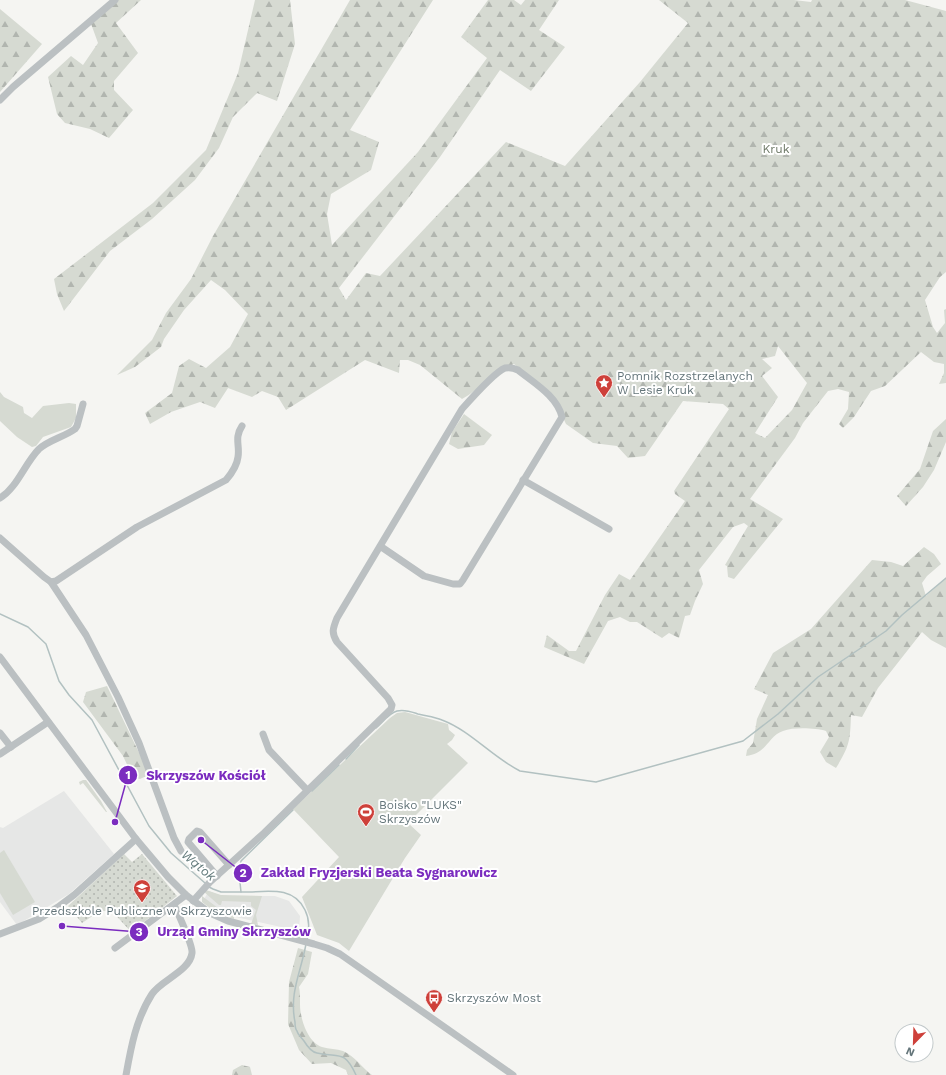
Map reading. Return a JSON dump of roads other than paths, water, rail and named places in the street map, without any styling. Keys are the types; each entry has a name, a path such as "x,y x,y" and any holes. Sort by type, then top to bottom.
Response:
{"street":[{"path":"0,100 13,87 115,0"},
{"path":"193,901 210,882 264,833 389,711 392,706 385,695 337,642 332,632 337,618 380,546 462,409 485,384 505,368 518,370 547,394 557,405 562,417 460,584 453,584 424,576 380,546"},
{"path":"0,498 11,487 30,460 41,448 75,429 83,404"},
{"path":"51,582 56,581 138,527 226,480 235,469 238,460 237,436 242,426"},
{"path":"523,480 609,529"},
{"path":"0,538 51,582 86,635 118,697 139,743 174,838 181,851"},
{"path":"0,657 136,839 161,869 193,901 210,913 228,921 327,948 346,958 513,1075"},
{"path":"0,754 48,722"},
{"path":"0,733 11,747"},
{"path":"263,734 269,750 307,790"},
{"path":"217,876 190,845 188,839 197,831 200,832 229,865"},
{"path":"0,934 39,919 58,908 136,839"},
{"path":"115,948 186,895"},
{"path":"126,1075 134,1033 150,997 156,990 186,965 192,954 190,942 174,905"}],"waterway":[{"path":"376,728 394,712 400,710 408,711 439,719 453,725 472,737 500,759 520,771 596,782 743,741 778,714 818,677 886,631 902,615 946,578"},
{"name":"Wątok","path":"0,614 28,627 46,644 59,681 69,695 92,720 149,826 171,853 205,883"},
{"path":"346,759 359,745"},
{"path":"312,791 339,765"},
{"path":"241,892 239,873 241,861 293,810"},
{"name":"Wątok","path":"209,887 221,892 273,891 295,897 305,910 308,917 309,928 307,940"},
{"name":"Wątok","path":"306,944 296,983 293,1002 296,1029 311,1050 317,1053 336,1055 344,1058 348,1061 356,1075"}],"place":[{"name":"Pomnik Rozstrzelanych W Lesie Kruk","path":"604,398"},
{"name":"Skrzyszów Kościół","path":"115,822"},
{"name":"Boisko \"LUKS\" Skrzyszów","path":"366,827"},
{"name":"Zakład Fryzjerski Beata Sygnarowicz","path":"201,840"},
{"name":"Przedszkole Publiczne w Skrzyszowie","path":"142,903"},
{"name":"Urząd Gminy Skrzyszów","path":"62,926"},
{"name":"Skrzyszów Most","path":"434,1013"}],"park label":[{"name":"Kruk","path":"776,149"}]}
